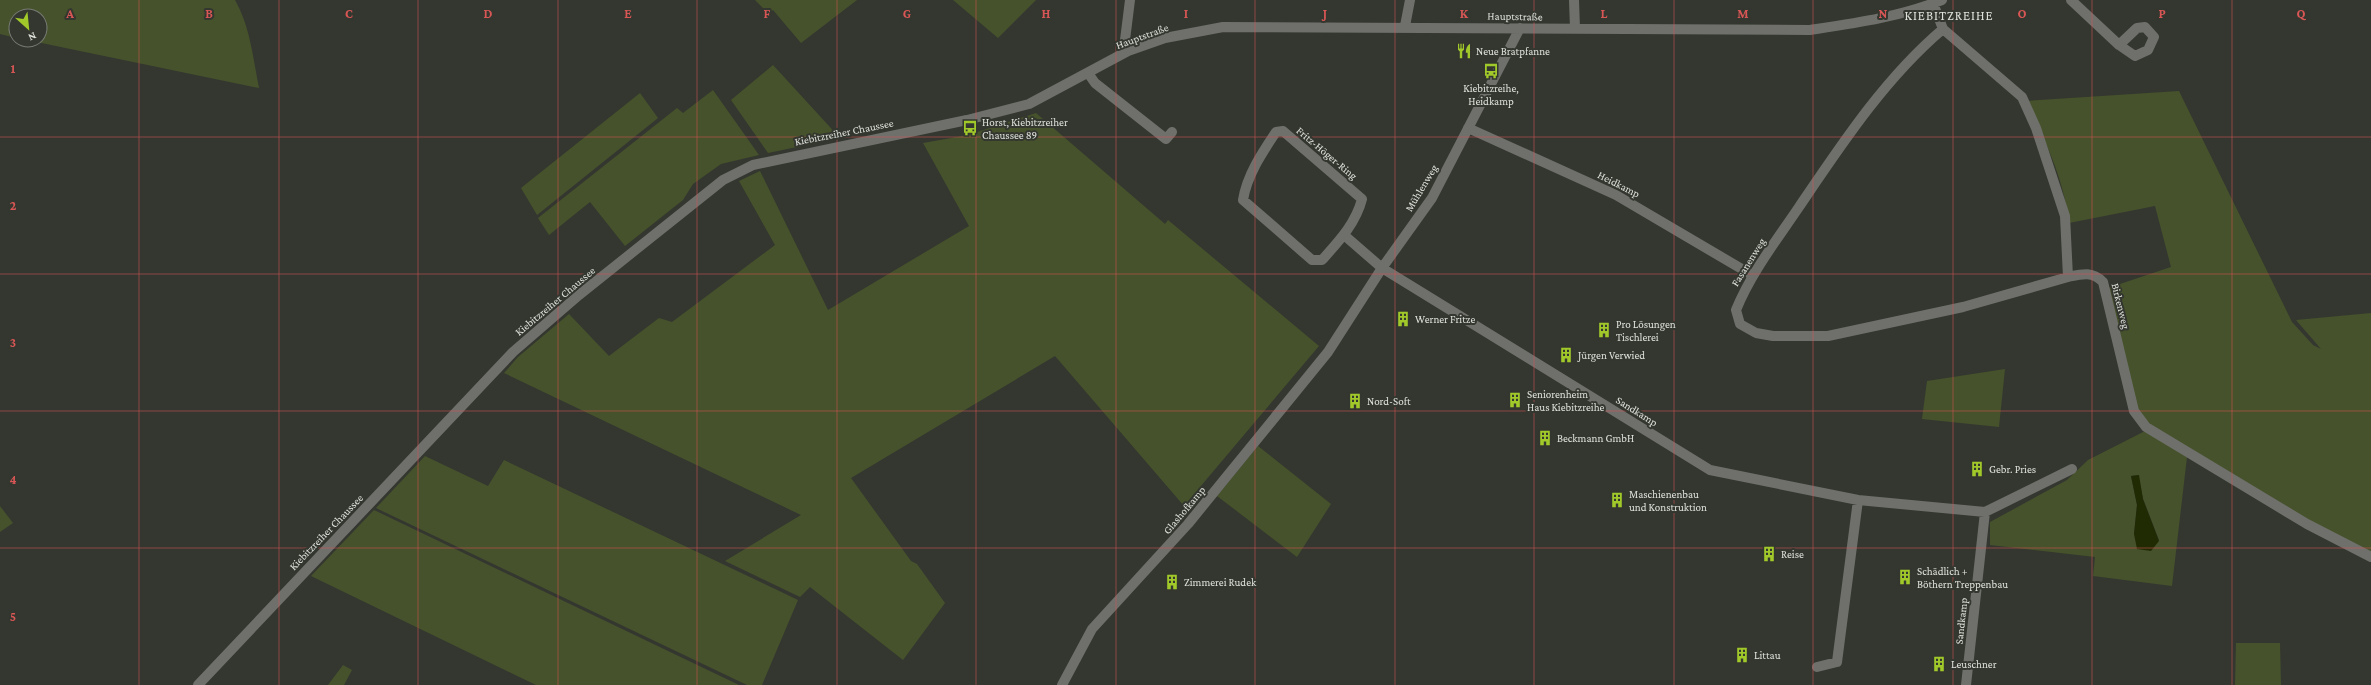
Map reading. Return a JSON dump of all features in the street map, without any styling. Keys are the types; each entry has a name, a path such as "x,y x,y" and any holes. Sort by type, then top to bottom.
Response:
{"street":[{"path":"1128,51 1125,40 1130,0"},
{"path":"1405,26 1410,0"},
{"path":"1574,0 1575,28"},
{"path":"2071,0 2119,46"},
{"path":"1938,2 1943,29 2022,97 2036,128 2065,216 2068,277"},
{"name":"Hauptstraße","path":"1029,104 1128,51 1165,38 1223,27 1405,26 1810,30 1861,24 1912,12 1938,2"},
{"name":"Mühlenweg","path":"1328,352 1382,268 1432,198 1520,28"},
{"name":"Fasanenweg","path":"1943,29 1925,44 1856,124 1752,274 1736,310 1740,324 1756,333 1773,336 1828,336 1963,307 2068,277"},
{"path":"1088,73 1095,83 1166,139 1172,132"},
{"name":"Kiebitzreiher Chaussee","path":"198,685 513,352 577,296 723,180 752,165 770,160 967,120 1029,104"},
{"name":"Heidkamp","path":"1468,128 1616,195 1752,274"},
{"name":"Fritz-Höger-Ring","path":"1283,131 1362,199 1359,212 1344,235 1322,260 1312,260 1243,200 1244,190 1258,159 1276,132 1283,131"},
{"path":"1344,235 1382,268"},
{"name":"Sandkamp","path":"1382,268 1710,470 1858,500 1985,512 1966,685"},
{"name":"Birkenweg","path":"2068,277 2086,273 2097,275 2103,282 2134,410 2146,427 2307,524 2371,557"},
{"name":"Glashofkamp","path":"1062,685 1092,629 1188,524 1297,393 1328,352"},
{"path":"1985,512 2072,469"},
{"path":"1817,667 1837,662 1858,500"}],"shaded area":[{"path":"0,0 235,0 248,31 259,88 48,44 48,8 8,8 8,36 0,34"},
{"path":"755,0 857,0 801,43 773,10 769,14"},
{"path":"953,0 1036,0 998,38"},
{"path":"773,65 840,138 768,153 731,100"},
{"path":"713,90 759,155 721,164 693,184 683,200 625,246 590,202 549,235 538,218 677,108 683,113"},
{"path":"2179,91 2292,322 2313,345 2321,349 2296,320 2371,313 2371,554 2310,522 2148,425 2136,409 2108,288 2171,267 2155,206 2069,223 2063,190 2053,160 2026,101"},
{"path":"640,93 658,118 537,215 521,188"},
{"path":"1036,113 1165,224 1168,220 1319,346 1184,506 1055,356 851,478 911,561 917,564 945,603 903,660 810,587 800,597 725,561 801,515 504,373 518,357 569,314 609,356 659,318 672,322 775,245 739,181 760,171 828,310 969,226 923,143 968,135"},
{"path":"2005,369 1999,427 1922,419 1927,381"},
{"path":"2145,431 2187,457 2172,586 2093,576 2095,557 1990,545 1990,522 2067,480 2088,460","holes":["2138,475 2143,499 2159,540 2134,534 2137,505 2131,476"]},
{"path":"1258,446 1331,504 1297,557 1217,496"},
{"path":"425,456 488,486 504,460 798,600 762,685 747,685 376,508"},
{"path":"2139,475 2143,499 2159,541 2151,551 2137,549 2134,534 2137,505 2131,476"},
{"path":"0,506 13,523 0,532"},
{"path":"374,510 739,685 536,685 311,576"},
{"path":"2236,643 2280,643 2281,685 2235,685"},
{"path":"343,665 352,670 344,685 328,685"}],"place":[{"name":"Neue Bratpfanne","path":"1464,51"},
{"name":"Kiebitzreihe, Heidkamp","path":"1491,71"},
{"name":"Horst, Kiebitzreiher Chaussee 89","path":"970,128"},
{"name":"Werner Fritze","path":"1403,319"},
{"name":"Pro Lösungen Tischlerei","path":"1604,330"},
{"name":"Jürgen Verwied","path":"1566,355"},
{"name":"Seniorenheim Haus Kiebitzreihe","path":"1515,400"},
{"name":"Nord-Soft","path":"1355,401"},
{"name":"Beckmann GmbH","path":"1545,438"},
{"name":"Gebr. Pries","path":"1977,469"},
{"name":"Maschienenbau und Konstruktion","path":"1617,500"},
{"name":"Reise","path":"1769,554"},
{"name":"Schädlich + Böthern Treppenbau","path":"1905,577"},
{"name":"Zimmerei Rudek","path":"1172,582"},
{"name":"Littau","path":"1742,655"},
{"name":"Leuschner","path":"1939,664"}],"district":[{"name":"KIEBITZREIHE","path":"1949,15"}]}
